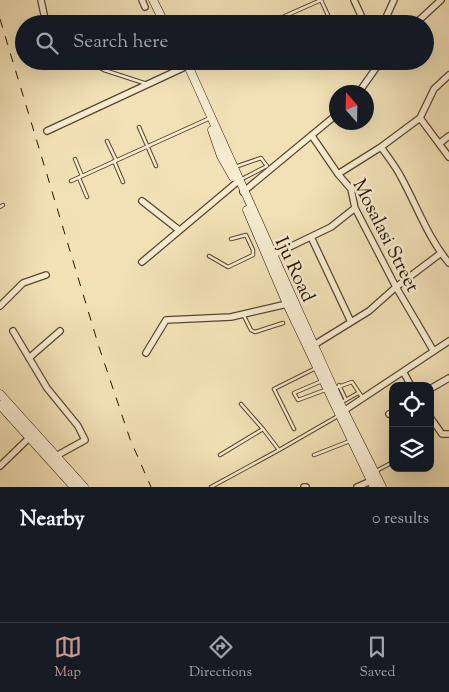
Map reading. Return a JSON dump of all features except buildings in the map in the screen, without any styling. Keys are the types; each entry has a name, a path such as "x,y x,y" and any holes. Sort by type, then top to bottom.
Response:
{"main road":[{"path":"153,0 162,15"},
{"path":"158,0 164,15"},
{"name":"Iju Road","path":"188,70 221,156 244,192 287,304 323,380 333,388 343,407 352,441 372,484"},
{"name":"Iju Road","path":"188,70 233,167 255,233 269,256 314,345 382,487"},
{"path":"0,394 84,487"},
{"path":"0,405 74,487"}],"street":[{"path":"42,0 44,15"},
{"path":"142,0 145,7"},
{"path":"354,0 361,15"},
{"path":"387,15 394,0"},
{"path":"425,15 441,0"},
{"path":"47,131 148,84 173,70"},
{"path":"364,85 374,70"},
{"path":"338,174 381,148 420,118 434,89 449,75"},
{"path":"420,118 449,157"},
{"path":"244,192 329,121"},
{"name":"Mosalasi Street","path":"312,136 338,174 351,188 355,208 396,287 433,350"},
{"path":"440,143 449,136"},
{"path":"381,148 401,177 412,201 449,264"},
{"path":"142,262 238,182"},
{"path":"142,201 179,230"},
{"path":"269,256 330,227 355,208"},
{"path":"311,237 351,322"},
{"path":"314,345 369,311 396,287 441,253"},
{"path":"0,306 23,283 46,274"},
{"path":"146,353 166,320 231,317 287,304"},
{"path":"13,331 47,388 78,426 84,440 56,456"},
{"path":"29,358 60,332"},
{"path":"343,407 363,399 404,373 449,340"},
{"path":"404,373 409,382"},
{"path":"434,387 449,378"},
{"path":"434,423 442,434 449,434"},
{"path":"0,466 29,438"},
{"path":"357,487 372,484"}],"lane":[{"path":"287,15 321,0 328,15"},
{"path":"104,70 148,84"},
{"path":"71,181 208,119"},
{"path":"139,127 156,166"},
{"path":"107,141 123,182"},
{"path":"233,167 261,158 267,166 238,182"},
{"path":"75,159 87,197"},
{"path":"247,237 255,233"},
{"path":"209,256 228,267 247,258 254,252 247,237 242,234 231,239"},
{"path":"243,314 250,330 255,332 283,323"},
{"path":"294,430 274,389 317,368"},
{"path":"323,380 294,393 298,400 352,382 363,399"},
{"path":"211,487 279,450 343,407 358,393"},
{"path":"241,404 279,450"},
{"path":"220,455 263,429"},
{"path":"314,455 352,441"},
{"path":"374,472 389,464"}],"railway":[{"path":"0,19 15,69"},
{"path":"15,70 99,347 130,439 151,487"}]}
